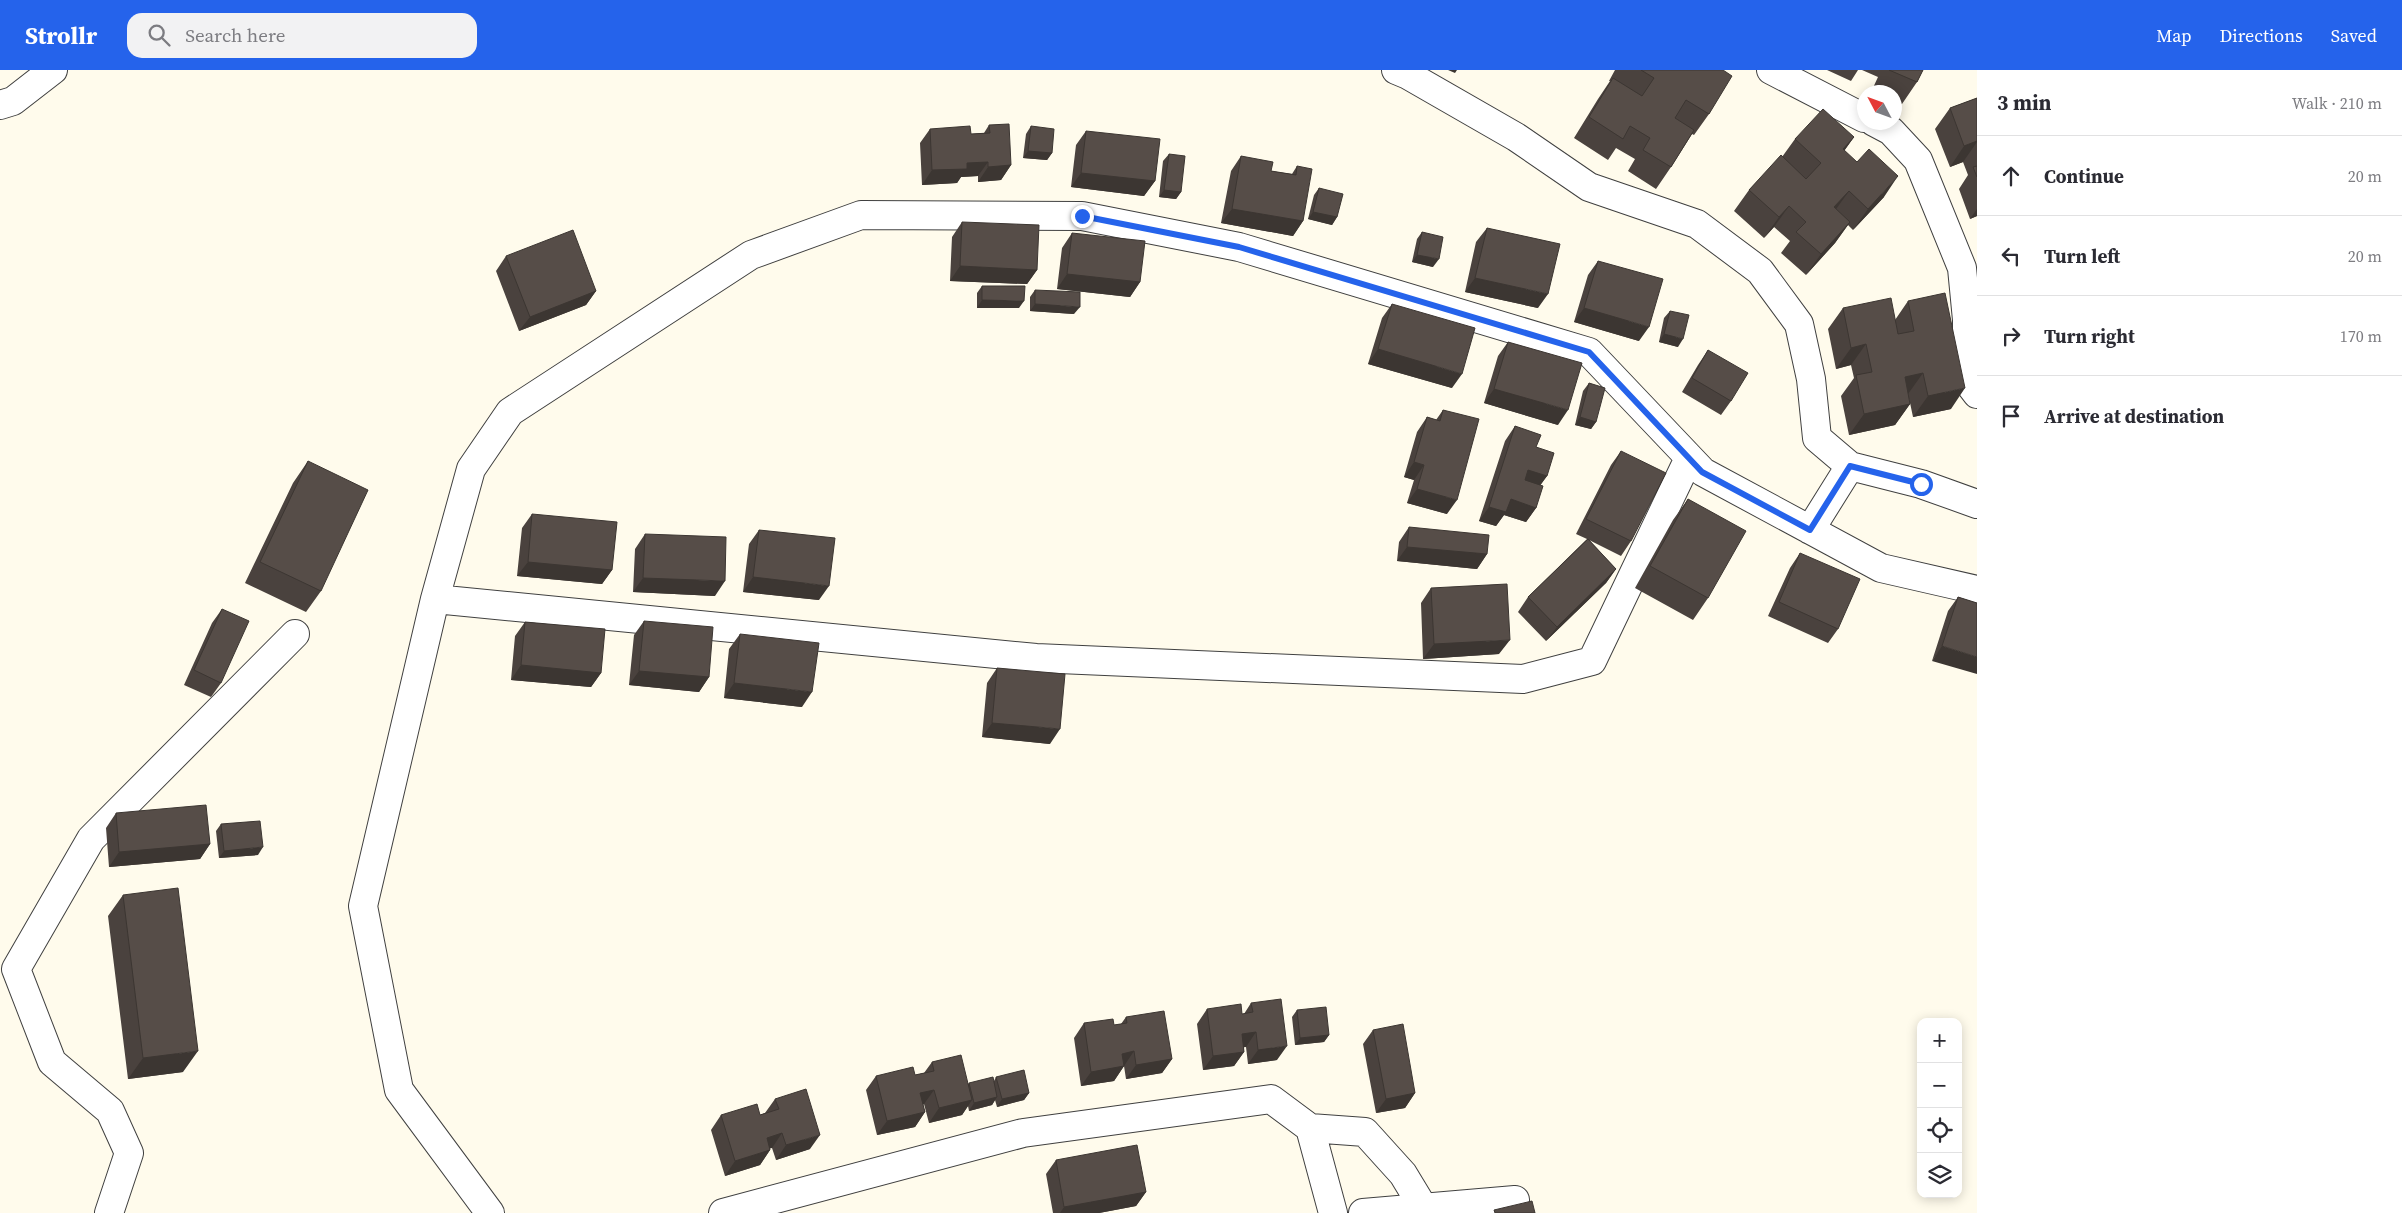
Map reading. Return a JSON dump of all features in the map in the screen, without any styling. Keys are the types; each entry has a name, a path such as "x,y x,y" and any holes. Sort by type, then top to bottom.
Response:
{"street":[{"path":"0,105 13,101 53,70"},
{"path":"1396,70 1516,137 1589,187 1698,224 1760,271 1799,324 1811,379 1817,438 1850,466 1921,484 1977,504"},
{"path":"1771,70 1857,114"},
{"path":"1889,130 1918,160 1962,268 1967,320 1967,381 1977,394"},
{"path":"490,1213 399,1090 363,906 435,599 471,469 510,412 751,255 861,215 1082,216 1239,247 1589,352 1702,472 1881,568 1977,590"},
{"path":"435,599 1036,658 1523,678 1592,660 1689,458"},
{"path":"1810,530 1850,466"},
{"path":"109,1213 128,1153 110,1111 52,1062 16,969 91,839 295,634"},
{"path":"723,1213 1023,1133 1271,1099 1310,1128 1365,1132 1404,1174 1423,1208"},
{"path":"1310,1128 1333,1213"},
{"path":"1363,1213 1515,1200"}],"building":[{"path":"1641,70 1723,70 1732,76 1709,114 1686,100 1675,118 1694,130 1671,167 1643,150 1650,138 1630,126 1623,139 1589,117 1613,78 1642,96 1654,78"},
{"path":"1889,70 1923,70 1917,82"},
{"path":"1977,98 1977,141 1964,146 1950,108"},
{"path":"1823,109 1854,137 1843,149 1857,162 1869,149 1898,176 1868,209 1849,191 1834,207 1850,222 1821,254 1796,232 1806,222 1789,206 1779,217 1749,190 1781,155 1806,179 1821,163 1795,139"},
{"path":"1009,124 1011,165 988,167 988,162 967,163 967,169 932,170 930,129 970,126 971,134 990,133 989,125"},
{"path":"1031,126 1054,129 1052,153 1028,151"},
{"path":"1086,131 1160,139 1155,181 1081,173"},
{"path":"1169,154 1185,156 1181,192 1164,190"},
{"path":"1241,156 1273,162 1271,171 1296,175 1297,166 1312,169 1303,221 1232,209"},
{"path":"1977,166 1977,177 1973,167"},
{"path":"1319,188 1343,194 1337,217 1313,212"},
{"path":"962,222 1039,225 1037,270 960,266"},
{"path":"1487,228 1560,244 1548,294 1475,278"},
{"path":"573,230 596,291 530,317 506,256"},
{"path":"1422,232 1443,237 1439,259 1417,255"},
{"path":"1072,233 1145,241 1140,282 1067,274"},
{"path":"1598,261 1663,279 1649,327 1584,308"},
{"path":"982,286 1025,286 1024,301 982,300"},
{"path":"1035,290 1080,292 1080,307 1035,304"},
{"path":"1945,293 1965,388 1928,396 1923,373 1905,377 1910,404 1864,414 1856,375 1872,372 1866,344 1851,348 1843,308 1891,298 1898,334 1914,331 1908,301"},
{"path":"1392,304 1475,328 1462,374 1378,349"},
{"path":"1670,311 1689,315 1683,339 1664,334"},
{"path":"1508,342 1582,363 1568,410 1494,389"},
{"path":"1708,350 1748,373 1731,401 1692,378"},
{"path":"1589,383 1605,388 1596,422 1580,417"},
{"path":"1443,410 1479,419 1457,500 1417,489 1424,465 1414,462 1427,417 1440,421"},
{"path":"1515,426 1541,435 1536,447 1554,453 1547,476 1528,470 1525,480 1543,486 1536,508 1511,499 1506,512 1489,507"},
{"path":"1621,451 1666,473 1631,541 1586,519"},
{"path":"308,461 368,490 321,591 260,562"},
{"path":"1688,499 1746,531 1708,598 1650,566"},
{"path":"532,514 617,522 612,570 528,562"},
{"path":"1409,527 1489,535 1487,554 1407,547"},
{"path":"759,530 835,538 829,586 753,577"},
{"path":"645,534 726,537 725,581 643,578"},
{"path":"1588,539 1616,569 1557,627 1528,597"},
{"path":"1800,553 1860,579 1838,629 1779,602"},
{"path":"1507,584 1510,640 1434,644 1431,588"},
{"path":"1958,597 1977,603 1977,657 1942,646"},
{"path":"222,609 249,621 221,683 194,670"},
{"path":"644,621 713,627 709,677 639,671"},
{"path":"525,622 605,629 601,673 521,665"},
{"path":"740,634 819,643 812,692 734,683"},
{"path":"997,668 1065,674 1060,729 992,723"},
{"path":"206,805 210,844 119,852 116,813"},
{"path":"260,821 263,847 224,851 221,824"},
{"path":"178,888 198,1051 143,1058 123,895"},
{"path":"1281,999 1287,1046 1258,1050 1256,1032 1242,1034 1244,1052 1213,1056 1207,1009 1241,1004 1242,1014 1253,1012 1251,1003"},
{"path":"1326,1007 1329,1035 1300,1038 1297,1010"},
{"path":"1164,1011 1172,1059 1136,1065 1134,1051 1122,1054 1124,1066 1091,1072 1084,1023 1113,1019 1114,1025 1127,1023 1126,1017"},
{"path":"1403,1024 1415,1093 1386,1099 1373,1030"},
{"path":"961,1055 972,1100 939,1108 934,1090 920,1093 925,1112 887,1121 876,1076 913,1067 915,1075 934,1071 932,1062"},
{"path":"1024,1070 1029,1093 1002,1099 996,1077"},
{"path":"993,1077 997,1097 974,1103 969,1083"},
{"path":"806,1089 820,1135 786,1145 782,1133 767,1138 770,1150 735,1161 721,1115 757,1104 760,1115 779,1109 775,1099"},
{"path":"1137,1145 1146,1192 1064,1207 1056,1160"},
{"path":"1532,1201 1535,1213 1495,1213 1494,1210"}],"route":[{"path":"1082,216 1239,247 1589,352 1702,472 1810,530 1850,466 1921,484"}]}
